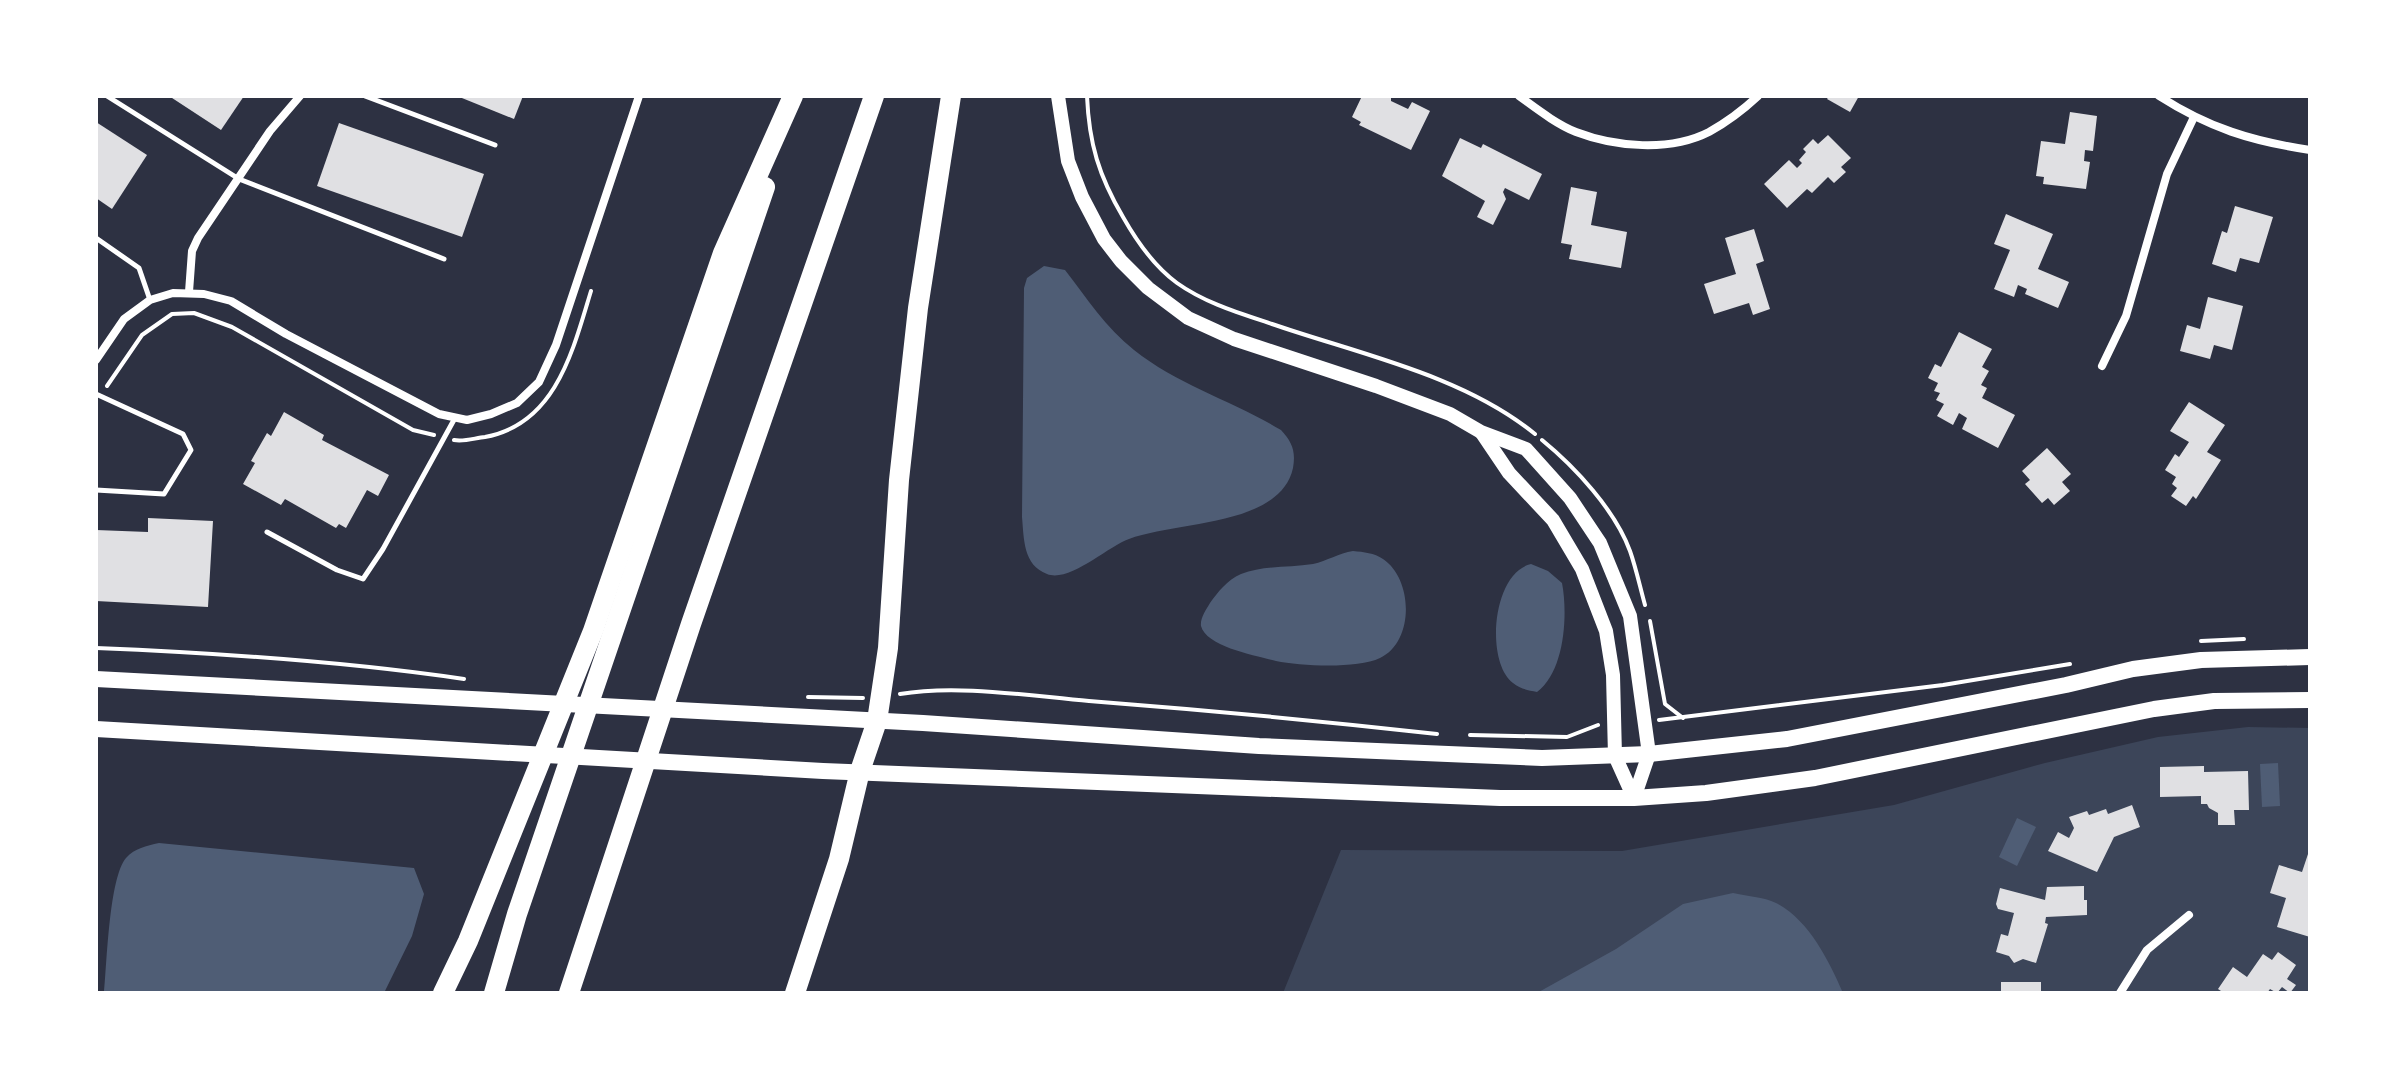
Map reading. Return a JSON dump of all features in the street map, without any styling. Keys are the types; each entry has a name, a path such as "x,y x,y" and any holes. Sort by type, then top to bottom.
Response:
{"highway":[{"path":"443,993 473,928 593,631 723,253 795,96"},
{"path":"494,993 522,899 795,96"},
{"path":"569,993 691,624 874,96"},
{"path":"795,993 839,859 860,771 877,721 888,648 899,480 918,308 951,96"}],"main road":[{"path":"96,679 877,721 1259,746 1542,758 1649,754 1775,741 2133,669 2201,660 2310,657"},
{"path":"96,729 735,766 1500,798 1634,798 1706,793 1815,778 2169,707 2214,701 2310,700"}],"street":[{"path":"189,292 192,251 270,131 300,96"},
{"path":"96,360 124,319 150,300 189,292 231,301 276,329 439,414 467,420 517,403 539,382 556,345 639,96"},
{"path":"1058,96 1068,161 1082,197 1104,239 1148,288 1188,318 1234,339 1376,386 1450,414 1481,432 1526,449 1570,498 1600,543 1630,616 1649,754 1634,798"},
{"path":"1519,96 1574,131 1607,142 1641,145 1675,142 1706,134 1735,116 1758,96"},
{"path":"2159,96 2230,134 2310,150"},
{"path":"2102,366 2126,316 2167,174 2194,117"},
{"path":"1481,432 1509,473 1553,520 1582,569 1606,631 1613,675 1615,756 1634,798"},
{"path":"2120,993 2147,950 2189,915"}],"lane":[{"path":"107,96 239,179 444,259"},
{"path":"365,96 495,145"},
{"path":"96,238 139,268 150,300"},
{"path":"96,490 164,494 191,450 183,434 99,395"},
{"path":"267,532 337,570 363,579 383,549 455,417"}],"path":[{"path":"99,395 142,335 172,314 194,313 232,327 413,430 460,441 500,434 539,409 562,378 592,288"},
{"path":"2197,641 2254,639"},
{"path":"96,648 231,654 390,668 467,679"},
{"path":"1645,721 1685,719 1943,685 2073,663"},
{"path":"800,697 880,698 926,690 1017,695 1441,734"},
{"path":"1457,735 1567,737 1595,725 1614,723"}],"shaded area":[{"path":"1044,266 1065,270 1114,332 1151,362 1281,430 1290,443 1294,457 1293,468 1284,487 1248,512 1129,539 1066,573 1047,574 1039,570 1026,550 1022,517 1024,288 1027,278"},
{"path":"1353,551 1383,559 1393,568 1404,595 1406,610 1399,638 1391,650 1380,658 1344,665 1276,661 1222,645 1212,640 1201,626 1201,620 1216,595 1241,574 1313,564"},
{"path":"1531,564 1548,571 1562,583 1565,610 1559,656 1554,670 1537,692 1516,685 1504,672 1496,638 1501,600 1508,583 1518,571"},
{"path":"2248,727 2310,728 2310,993 1283,993 1341,850 1622,851 1894,805 2045,763 2158,737"},
{"path":"2278,763 2280,806 2262,807 2260,764"},
{"path":"2017,818 2036,827 2017,866 1999,857"},
{"path":"159,843 414,868 424,894 412,936 384,993 104,993 112,902 120,868 133,852"},
{"path":"1733,893 1771,901 1788,910 1808,931 1824,955 1843,993 1537,993 1616,949 1683,904"}],"building":[{"path":"169,96 244,96 221,130"},
{"path":"457,96 523,96 514,119"},
{"path":"1362,96 1391,96 1391,101 1408,109 1412,102 1430,111 1411,150 1359,125 1361,122 1352,117"},
{"path":"1829,96 1859,96 1850,112 1827,99"},
{"path":"2070,112 2097,116 2093,151 2085,150 2084,161 2090,162 2086,189 2043,184 2044,177 2036,176 2041,141 2065,144"},
{"path":"96,122 147,155 112,209 96,198"},
{"path":"339,123 484,174 462,237 317,186"},
{"path":"1828,135 1851,158 1841,167 1846,172 1834,183 1828,177 1812,193 1807,189 1787,208 1764,184 1789,160 1797,168 1806,152 1803,149 1813,139 1818,144"},
{"path":"1460,138 1481,148 1483,144 1542,174 1529,200 1505,188 1506,199 1493,225 1477,217 1485,201 1442,176"},
{"path":"1571,187 1597,192 1591,225 1627,232 1621,268 1569,259 1572,245 1561,243"},
{"path":"2235,206 2273,217 2259,263 2240,258 2236,272 2212,264 2222,231 2227,233"},
{"path":"2006,214 2053,234 2038,269 2069,282 2058,308 2025,294 2027,289 2018,285 2014,297 1994,289 2010,250 1994,244"},
{"path":"1754,229 1764,261 1756,264 1770,309 1753,315 1749,303 1714,314 1704,284 1736,274 1725,238"},
{"path":"2208,297 2243,306 2232,350 2214,345 2210,359 2180,351 2187,325 2200,329"},
{"path":"1959,332 1992,349 1982,367 1989,371 1981,385 1987,388 1982,398 2015,415 1998,448 1962,429 1967,418 1959,413 1953,425 1937,416 1944,404 1936,400 1940,393 1934,391 1938,383 1928,378 1935,364 1941,367"},
{"path":"2189,402 2225,425 2207,452 2221,460 2196,499 2193,496 2186,506 2171,496 2177,488 2172,484 2176,477 2165,470 2175,454 2179,457 2189,442 2170,431"},
{"path":"284,412 324,435 322,440 389,475 378,496 367,490 346,528 339,524 336,528 285,499 281,505 243,484 255,463 251,461 267,433 271,436"},
{"path":"2047,448 2071,474 2062,482 2070,491 2054,505 2048,498 2042,503 2025,484 2030,480 2022,471"},
{"path":"148,518 213,521 208,607 96,601 96,530 148,532"},
{"path":"2204,766 2204,772 2248,771 2249,810 2234,810 2235,825 2218,825 2218,813 2207,804 2201,804 2201,796 2160,797 2160,767"},
{"path":"2132,805 2140,827 2114,837 2097,872 2048,851 2058,832 2069,838 2074,828 2069,817 2106,809 2108,814"},
{"path":"2310,848 2310,937 2277,927 2286,898 2270,893 2279,865 2302,872"},
{"path":"2084,886 2087,915 2046,917 2045,923 2048,924 2036,963 2023,959 2014,963 2009,956 1996,952 2001,934 2008,936 2014,913 1998,909 1996,904 2000,888 2045,900 2047,887"},
{"path":"2278,952 2296,965 2287,979 2296,985 2290,993 2282,987 2277,993 2270,989 2267,993 2224,993 2218,989 2233,967 2247,977 2263,954 2272,960"},
{"path":"2001,982 2041,982 2041,993 2001,993"}]}
